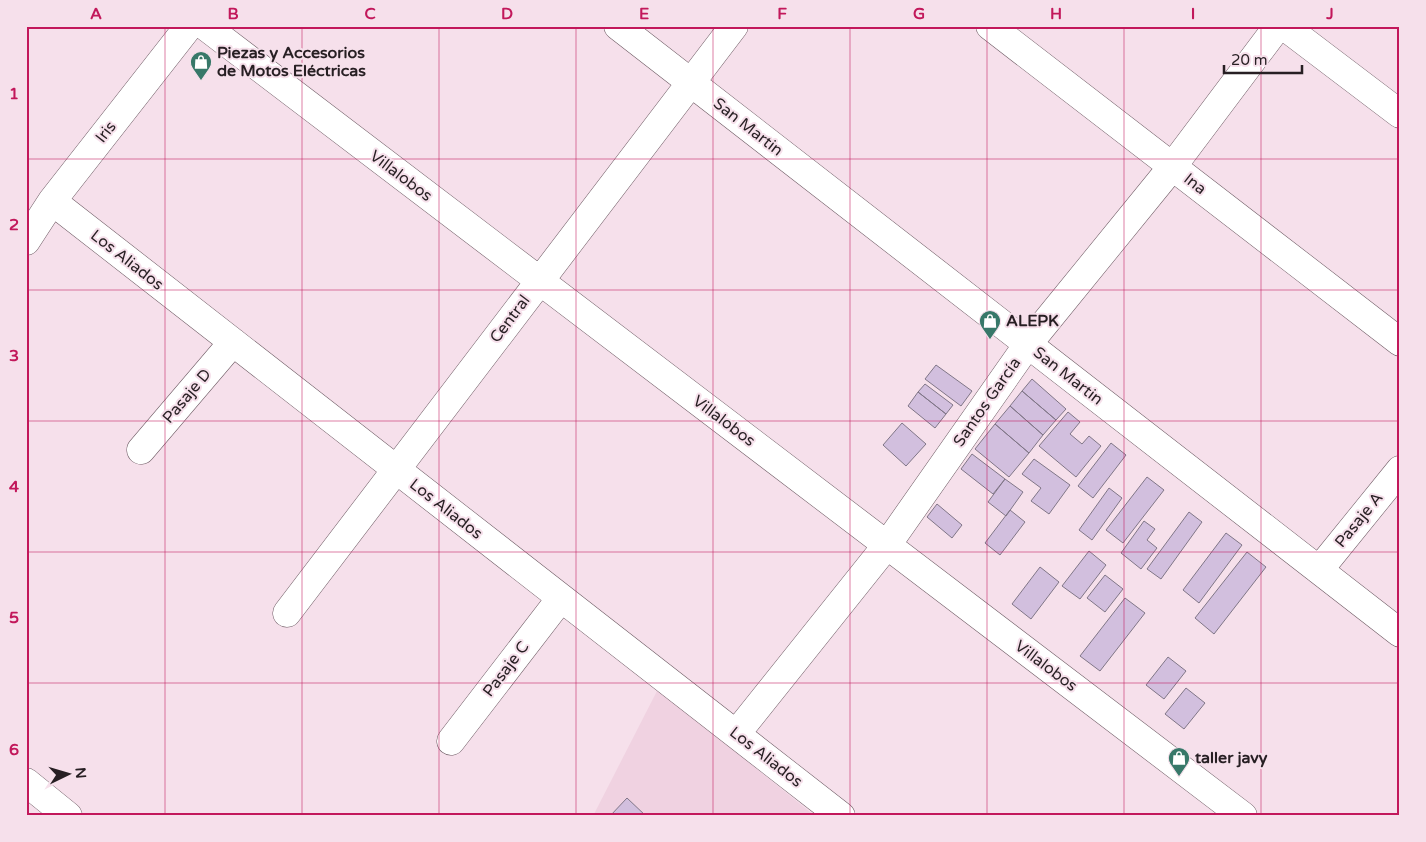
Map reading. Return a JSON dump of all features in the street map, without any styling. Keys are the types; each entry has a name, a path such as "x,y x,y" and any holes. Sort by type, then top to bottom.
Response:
{"street":[{"name":"Iris","path":"26,240 52,202 188,26"},
{"name":"Villalobos","path":"205,26 1242,816"},
{"name":"San Martin","path":"618,26 1400,633"},
{"name":"Central","path":"287,612 734,26"},
{"name":"Santos García","path":"736,734 887,545 1028,344 1172,167 1278,26"},
{"path":"1284,26 1400,114"},
{"name":"Ina","path":"998,29 1172,167 1400,342"},
{"name":"Los Aliados","path":"52,202 841,816"},
{"name":"Pasaje D","path":"141,450 233,342"},
{"name":"Pasaje A","path":"1318,570 1400,470"},
{"name":"Pasaje C","path":"451,741 561,598"},
{"path":"26,782 68,816"}],"shaded area":[{"path":"658,689 815,816 593,816"}],"building":[{"path":"936,365 972,391 961,406 925,379"},
{"path":"1032,379 1066,409 1056,420 1022,391"},
{"path":"925,384 953,405 946,414 918,392"},
{"path":"1022,391 1056,420 1043,435 1010,406"},
{"path":"918,392 946,414 935,428 908,406"},
{"path":"1010,406 1043,435 1029,453 995,424"},
{"path":"1068,412 1080,422 1070,434 1082,444 1089,436 1101,446 1076,477 1039,446"},
{"path":"902,423 926,444 906,466 883,445"},
{"path":"995,424 1029,453 1009,477 975,449"},
{"path":"1111,443 1126,455 1093,498 1078,486"},
{"path":"972,454 1005,479 993,494 961,469"},
{"path":"1034,459 1070,485 1049,514 1031,501 1041,488 1022,474"},
{"path":"1147,477 1164,490 1123,543 1106,530"},
{"path":"1005,479 1023,492 1006,516 988,502"},
{"path":"1109,488 1122,498 1092,540 1079,530"},
{"path":"937,504 962,525 952,538 927,517"},
{"path":"1010,510 1025,522 1000,555 985,543"},
{"path":"1189,512 1202,522 1161,579 1147,569"},
{"path":"1144,521 1155,529 1147,540 1157,548 1141,569 1121,553"},
{"path":"1226,533 1242,545 1199,603 1183,590"},
{"path":"1089,551 1106,565 1080,599 1062,586"},
{"path":"1247,552 1266,567 1214,634 1195,618"},
{"path":"1040,567 1059,582 1031,619 1012,604"},
{"path":"1105,575 1123,589 1105,612 1087,598"},
{"path":"1125,598 1145,613 1100,671 1080,656"},
{"path":"1168,657 1186,671 1164,699 1146,685"},
{"path":"1186,688 1205,703 1184,729 1165,714"},
{"path":"627,798 646,816 610,816"}],"place":[{"name":"Piezas y Accesorios de Motos Eléctricas","path":"201,81"},
{"name":"ALEPK","path":"990,340"},
{"name":"taller javy","path":"1179,777"}]}
